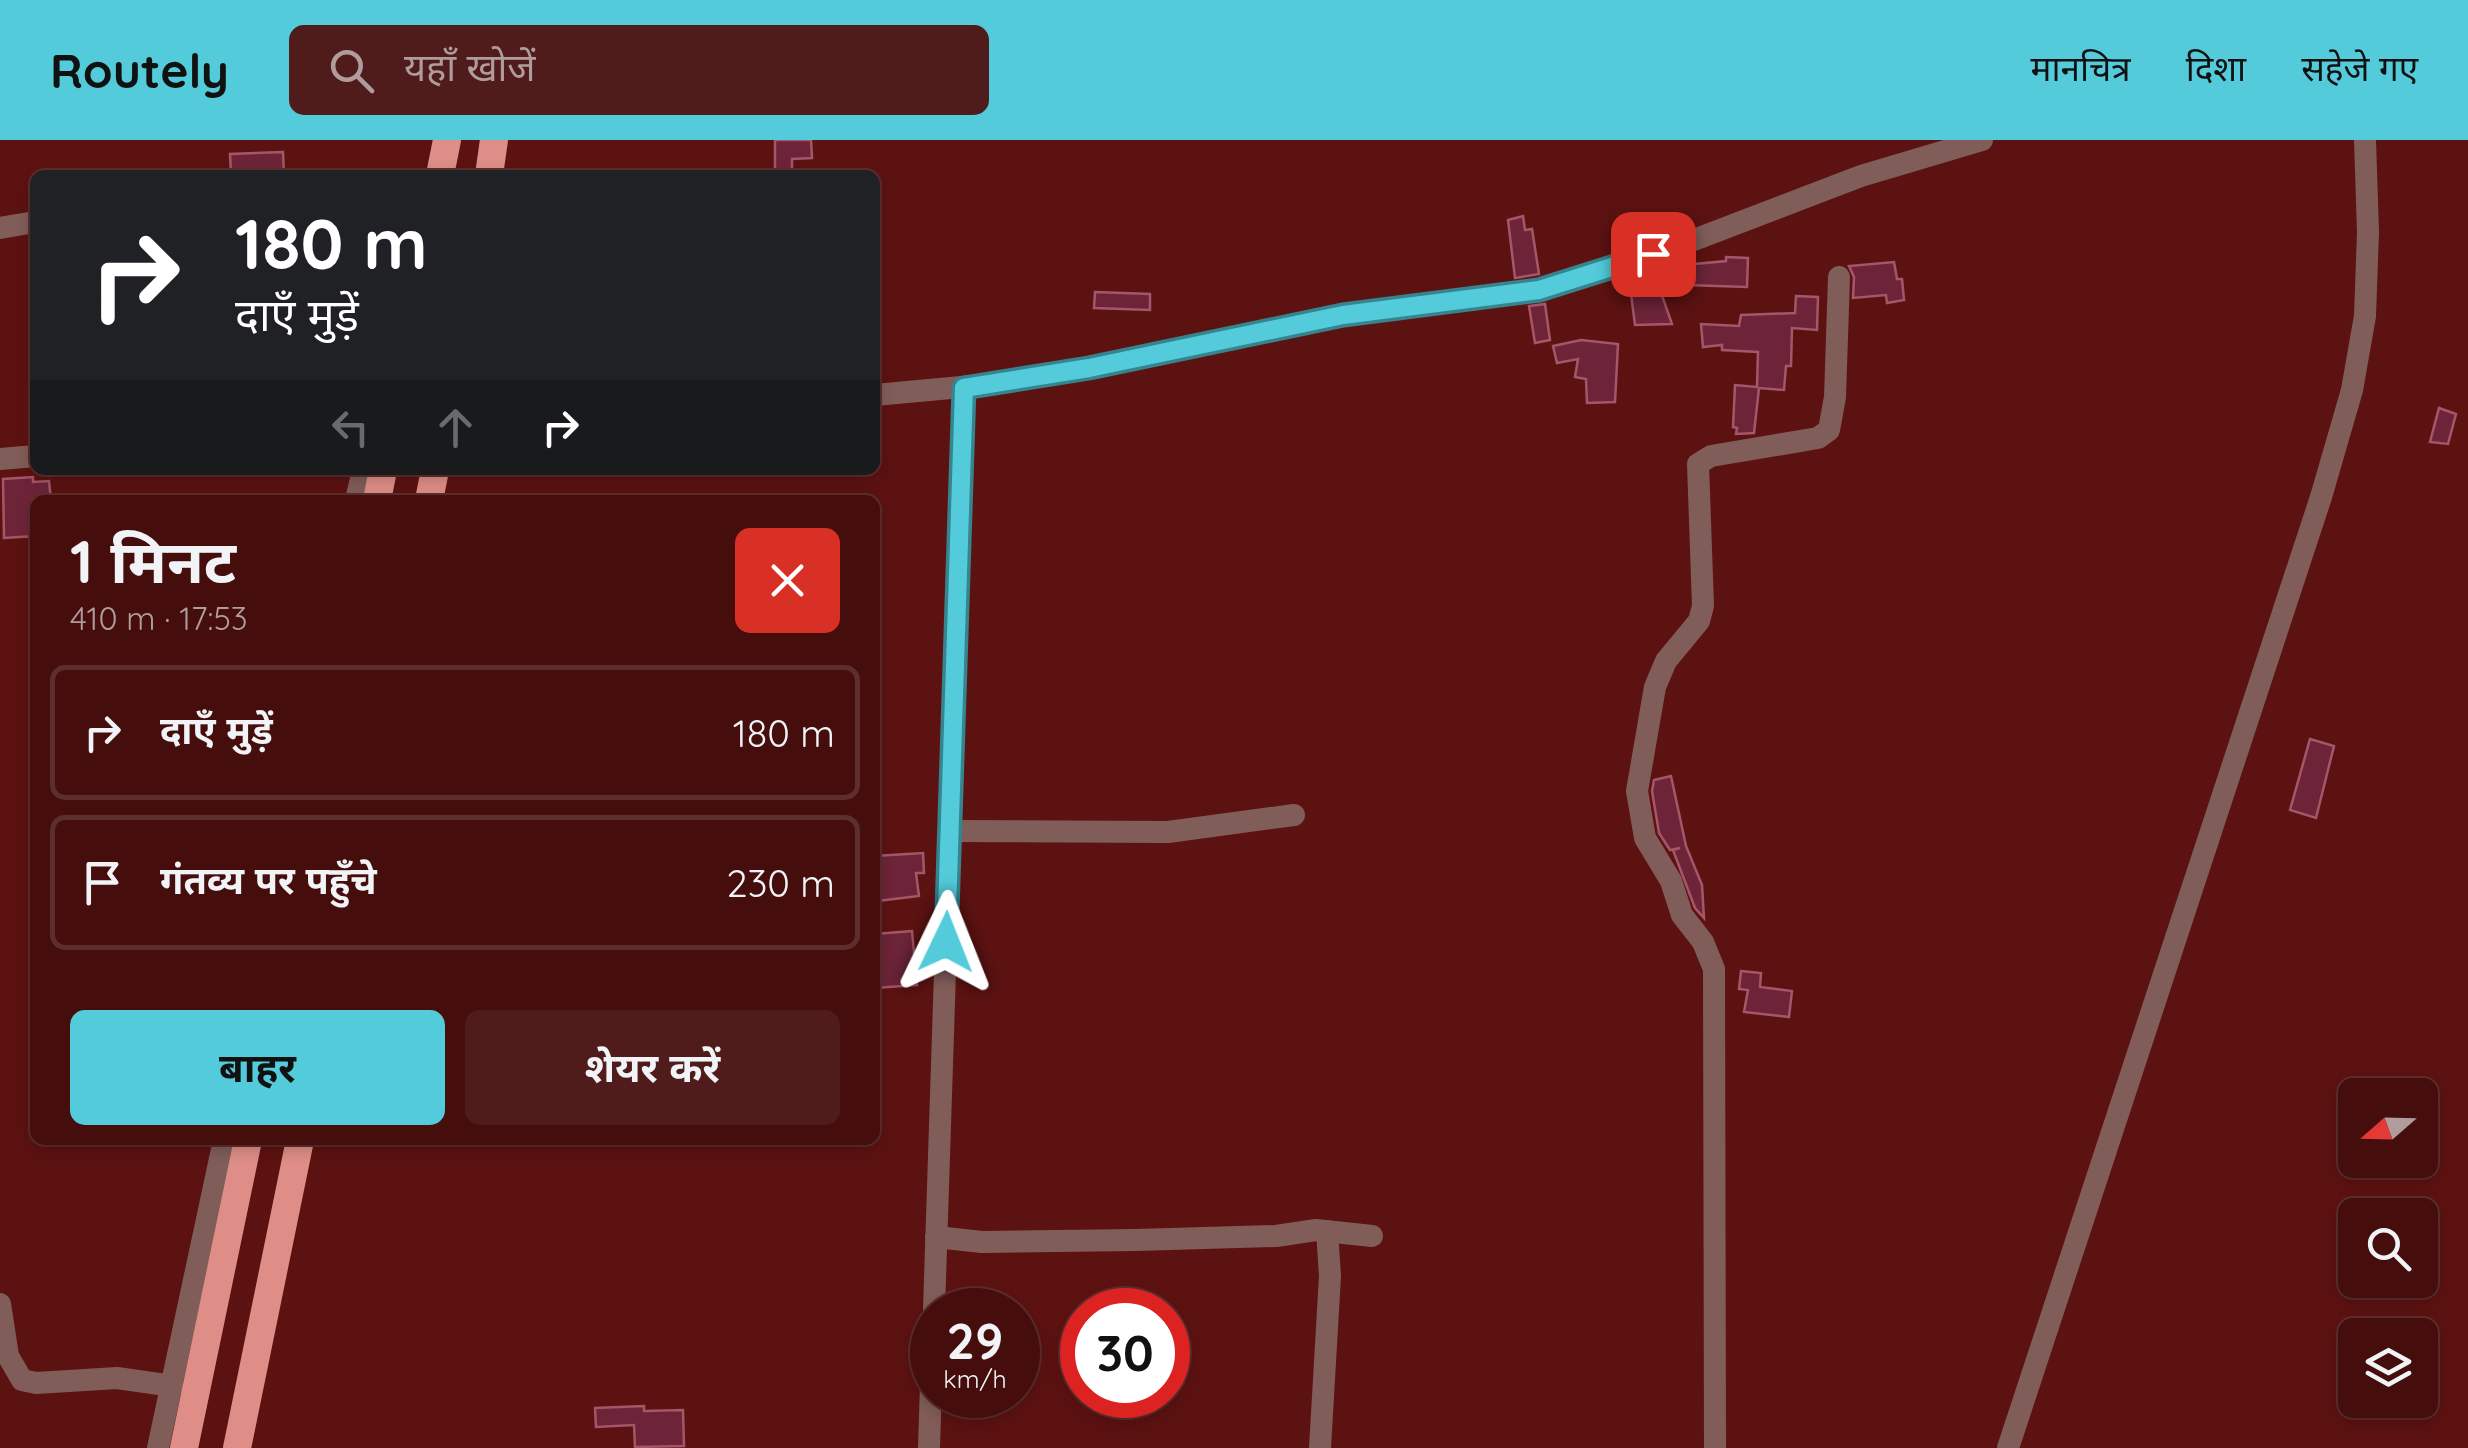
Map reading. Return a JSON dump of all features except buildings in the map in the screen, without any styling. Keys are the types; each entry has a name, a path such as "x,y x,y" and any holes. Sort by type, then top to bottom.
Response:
{"highway":[{"path":"441,170 447,140"},
{"path":"490,170 494,140"},
{"path":"184,1448 247,1145"},
{"path":"237,1448 299,1145"}],"street":[{"path":"880,395 964,388 1089,368 1343,315 1539,290 1686,243 1862,176 1982,140"},
{"path":"2008,1448 2316,515 2352,390 2368,276 2365,140"},
{"path":"0,228 30,223"},
{"path":"1715,1448 1714,969 1704,942 1682,916 1671,881 1645,838 1636,792 1655,687 1666,661 1698,621 1703,606 1698,464 1711,456 1818,438 1829,430 1835,397 1839,277"},
{"path":"935,1288 964,388"},
{"path":"0,458 30,456"},
{"path":"950,831 1168,832 1294,815"},
{"path":"158,1448 223,1145"},
{"path":"936,1237 982,1242 1326,1231 1372,1236"},
{"path":"1320,1448 1330,1276 1326,1231"},
{"path":"0,1304 8,1356 22,1380 36,1383 117,1378 173,1386"},
{"path":"929,1448 930,1418"}],"route":[{"path":"946,942 964,388 1089,368 1343,315 1498,298 1539,290 1653,254"}]}
